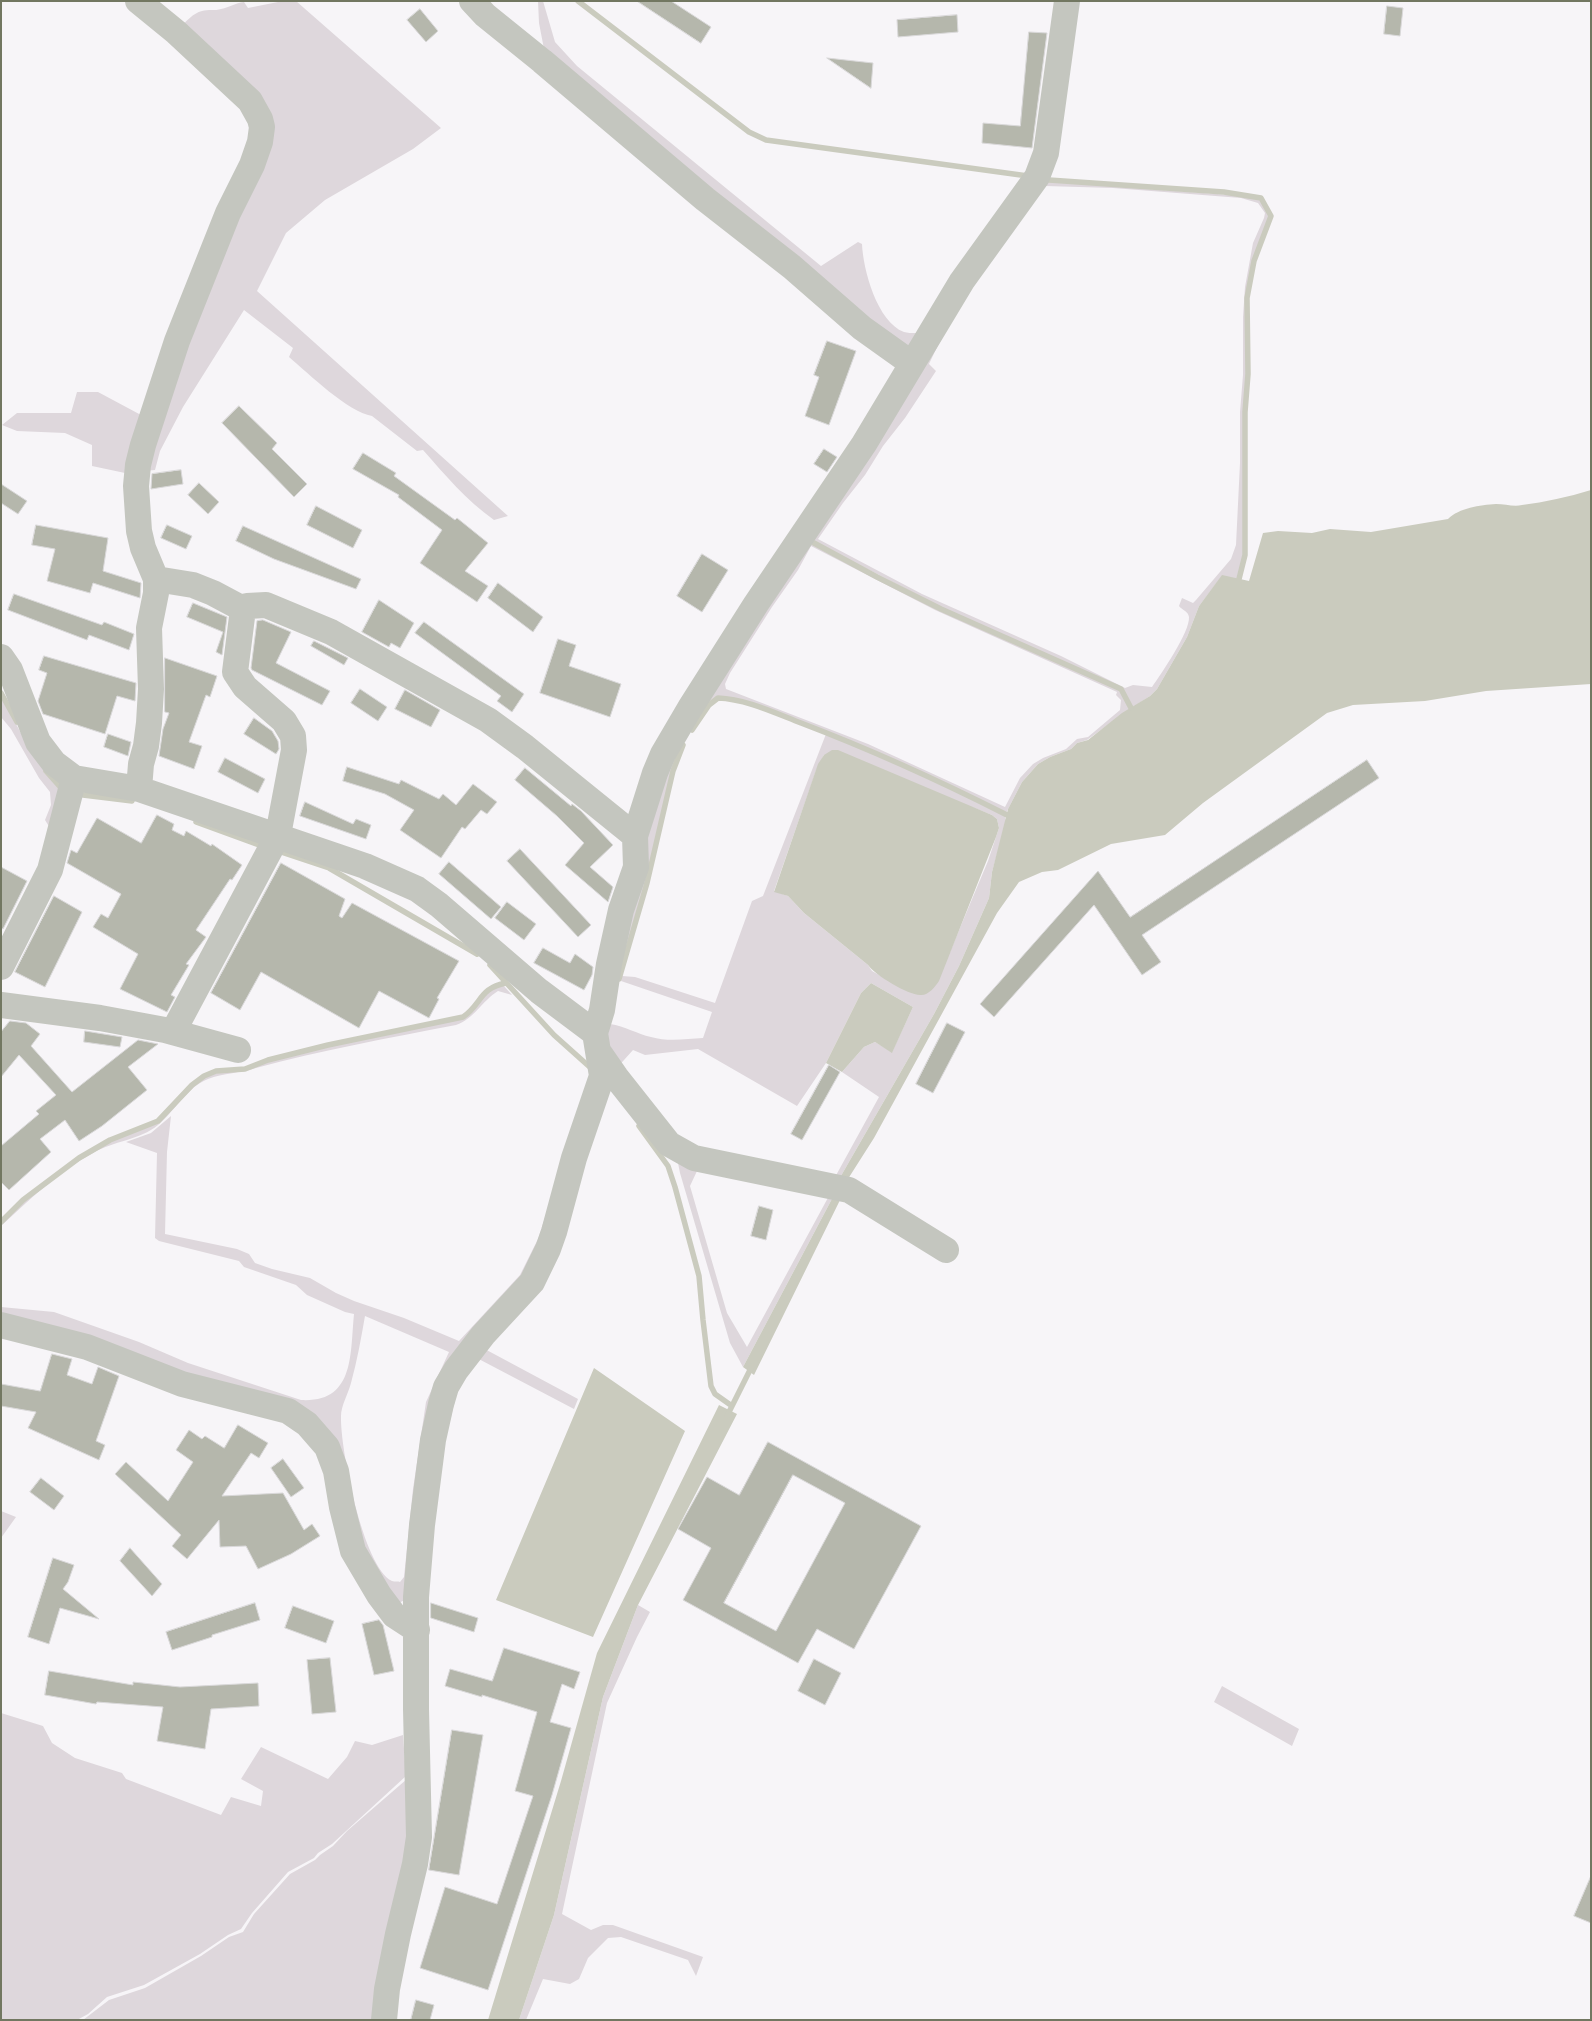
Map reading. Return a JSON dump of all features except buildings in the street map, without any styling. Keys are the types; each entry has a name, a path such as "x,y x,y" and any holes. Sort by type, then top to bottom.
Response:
{"street":[{"path":"138,1 176,32 250,101 257,110 262,127 260,142 252,165 228,213 177,341 143,445 136,486 139,531 143,548 156,579 156,593 149,628 151,689 149,724 141,764 139,789"},
{"path":"472,1 485,15 706,199 792,267 862,328 911,363"},
{"path":"384,2020 387,1988 415,1864 419,1837 416,1597 430,1459 446,1387 456,1370 483,1335 532,1282 548,1249 574,1158 602,1076 597,1043 609,964 621,910 636,867 635,836 656,773 674,735 756,604 864,444 962,281 1037,177 1046,154 1061,4"},
{"path":"156,579 192,585 213,593 243,609"},
{"path":"243,609 247,606 266,605 331,632 488,720 525,747 635,836"},
{"path":"173,1032 278,836 294,750 293,736 284,721 245,687 235,672 243,609"},
{"path":"1,657 10,670 38,742 54,763 74,778 139,789 364,866 417,889 439,905 597,1043 616,1077 669,1144 694,1158 850,1190 946,1250"},
{"path":"1,968 50,870 74,778"},
{"path":"1,1006 100,1018 173,1032 238,1050"},
{"path":"1,1325 88,1347 182,1384 288,1411 307,1424 327,1447 336,1471 342,1508 353,1551 379,1595 394,1615 417,1630"}],"shaded area":[{"path":"283,1 296,1 441,128 413,149 325,200 286,233 257,291 508,516 494,520 456,487 423,450 417,451 372,416 362,413 340,400 289,357 293,348 244,310 183,407 160,451 155,470 143,471 146,449 268,140 180,27 202,11 219,10 244,2 248,8"},
{"path":"538,1 543,1 555,42 577,66 821,266 858,242 862,244 865,267 873,294 886,318 904,332 916,333 910,355 544,49 539,23"},
{"path":"1043,181 1244,196 1260,200 1269,216 1253,261 1246,298 1244,554 1238,579 1222,576 1199,606 1187,637 1157,689 1133,707 1121,688 941,607 813,541 813,543 917,599 1119,690 1130,709 1087,740 1077,743 1071,749 1038,764 1022,782 1006,813 858,744 766,708 727,697 717,697 708,704 681,746 672,771 646,883 618,978 614,977 643,860 654,798 668,757 694,713 733,657 765,603 834,499 912,388 936,339 989,254","holes":["1045,186 1113,188 1241,198 1258,203 1265,213 1253,243 1245,287 1236,545 1231,559 1193,603 1182,598 1179,606 1188,615 1188,624 1174,653 1152,687 1133,685 1125,688 1061,656 922,594 818,539 865,475 936,371 929,364 954,317 983,272","811,546 935,610 1117,692 1116,695 1121,700 1120,710 1088,737 1077,739 1066,749 1033,764 1020,778 1005,807 868,744 726,689 725,684 730,673 798,570"]},
{"path":"77,392 98,392 141,415 125,473 92,466 92,445 65,433 17,431 2,425 17,413 71,413"},
{"path":"1591,490 1591,684 1486,691 1425,701 1353,705 1327,713 1203,803 1165,835 1111,844 1058,870 1042,872 1019,882 997,913 874,1138 846,1182 838,1181 934,1014 959,966 989,898 992,872 1008,809 1022,782 1038,764 1071,749 1077,743 1088,740 1122,713 1150,696 1157,689 1187,637 1199,606 1222,575 1249,581 1263,533 1278,531 1312,533 1330,529 1371,532 1448,519 1458,512 1477,506 1496,504 1519,506"},
{"path":"1,695 35,757 61,790 50,828 45,820 51,805 50,792 39,778 11,729 1,717"},
{"path":"826,734 912,770 1005,816 1006,822 992,872 989,898 959,966 934,1014 838,1181 834,1179 879,1097 842,1072 864,1047 875,1042 892,1052 913,1007 871,983 861,993 826,1063 797,1106 698,1049 645,1055 633,1050 615,1070 604,1052 610,1024 657,1039 703,1038 712,1012 621,981 622,976 635,977 715,1003 752,901 763,896","holes":["824,755 977,809 997,819 999,828 988,861 950,952 897,985 872,971 868,965 804,913 788,896 774,891 816,771"]},
{"path":"832,750 838,750 992,815 997,819 999,828 996,837 939,981 926,994 920,995 908,992 884,979 804,913 788,896 774,892 818,764 824,755"},
{"path":"871,983 913,1007 892,1053 875,1042 864,1047 842,1072 826,1063 861,993"},
{"path":"503,985 512,995 498,991 468,1019 456,1025 331,1050 250,1070 220,1075 208,1079 188,1093 204,1077 216,1072 245,1070 268,1062 328,1047 464,1018 490,990"},
{"path":"185,1095 164,1119 151,1130 101,1149 68,1168 111,1141 159,1122"},
{"path":"171,1116 167,1152 165,1234 237,1249 249,1254 255,1263 310,1278 354,1301 404,1318 459,1341 520,1275 538,1239 552,1196 541,1252 470,1341 405,1600 394,1605 370,1571 324,1433 1,1318 1,1307 54,1312 139,1342 188,1363 301,1400 319,1399 332,1393 340,1385 350,1360 354,1314 345,1312 307,1295 296,1285 244,1267 239,1261 159,1241 155,1238 157,1153 126,1142 151,1133","holes":["365,1316 449,1352 426,1402 413,1489 404,1577 400,1582 392,1581 381,1571 363,1531 355,1505 344,1453 341,1412 350,1387"]},
{"path":"677,1158 697,1171 690,1186 727,1313 747,1347 830,1194 834,1195 743,1367 730,1343"},
{"path":"68,1168 45,1186 1,1226 24,1201"},
{"path":"834,1195 842,1196 754,1375 743,1367"},
{"path":"481,1347 578,1399 574,1409 473,1356"},
{"path":"594,1368 685,1431 593,1637 496,1600"},
{"path":"719,1405 737,1414 638,1605 603,1697 554,1915 519,2020 488,2020 561,1781 597,1653"},
{"path":"1,1511 16,1517 1,1538"},
{"path":"638,1605 650,1612 607,1703 562,1914 591,1930 603,1925 613,1925 703,1957 696,1976 688,1960 621,1937 608,1938 588,1958 579,1979 570,1984 543,1979 526,2020 519,2020 554,1915 603,1697"},
{"path":"1222,1686 1299,1729 1292,1746 1214,1702"},
{"path":"1,1713 43,1726 52,1743 75,1758 122,1773 126,1779 221,1815 231,1797 261,1806 263,1791 241,1779 261,1747 328,1779 347,1757 355,1741 372,1745 403,1735 406,1776 332,1844 314,1858 288,1872 252,1913 241,1929 228,1935 200,1954 144,1985 107,1997 88,2014 77,2020 1,2020"},
{"path":"407,1779 412,1831 374,2020 83,2020 109,2000 145,1988 201,1956 229,1937 243,1932 254,1914 290,1874 315,1860 333,1846 347,1831"}],"waterway":[{"path":"578,1 749,132 766,140 1028,176"},
{"path":"1049,180 1224,192 1261,198 1271,216 1254,261 1247,298 1248,374 1245,412 1245,555 1239,579"},
{"path":"814,543 941,609 1121,689 1131,708"},
{"path":"1,693 17,722"},
{"path":"692,730 709,705 718,698 739,701 771,711 880,755 1007,815"},
{"path":"619,979 647,883 673,771 683,745"},
{"path":"46,771 62,789"},
{"path":"83,795 132,801"},
{"path":"196,822 259,845"},
{"path":"278,851 329,868 477,954"},
{"path":"490,965 554,1035 592,1069"},
{"path":"1,1222 23,1200 79,1158 110,1140 158,1121 192,1085 204,1076 216,1071 245,1069 268,1060 328,1045 463,1017 491,989 506,983"},
{"path":"639,1126 668,1166 675,1187 699,1276 711,1386 715,1394 732,1406"},
{"path":"727,1416 752,1366"}]}
